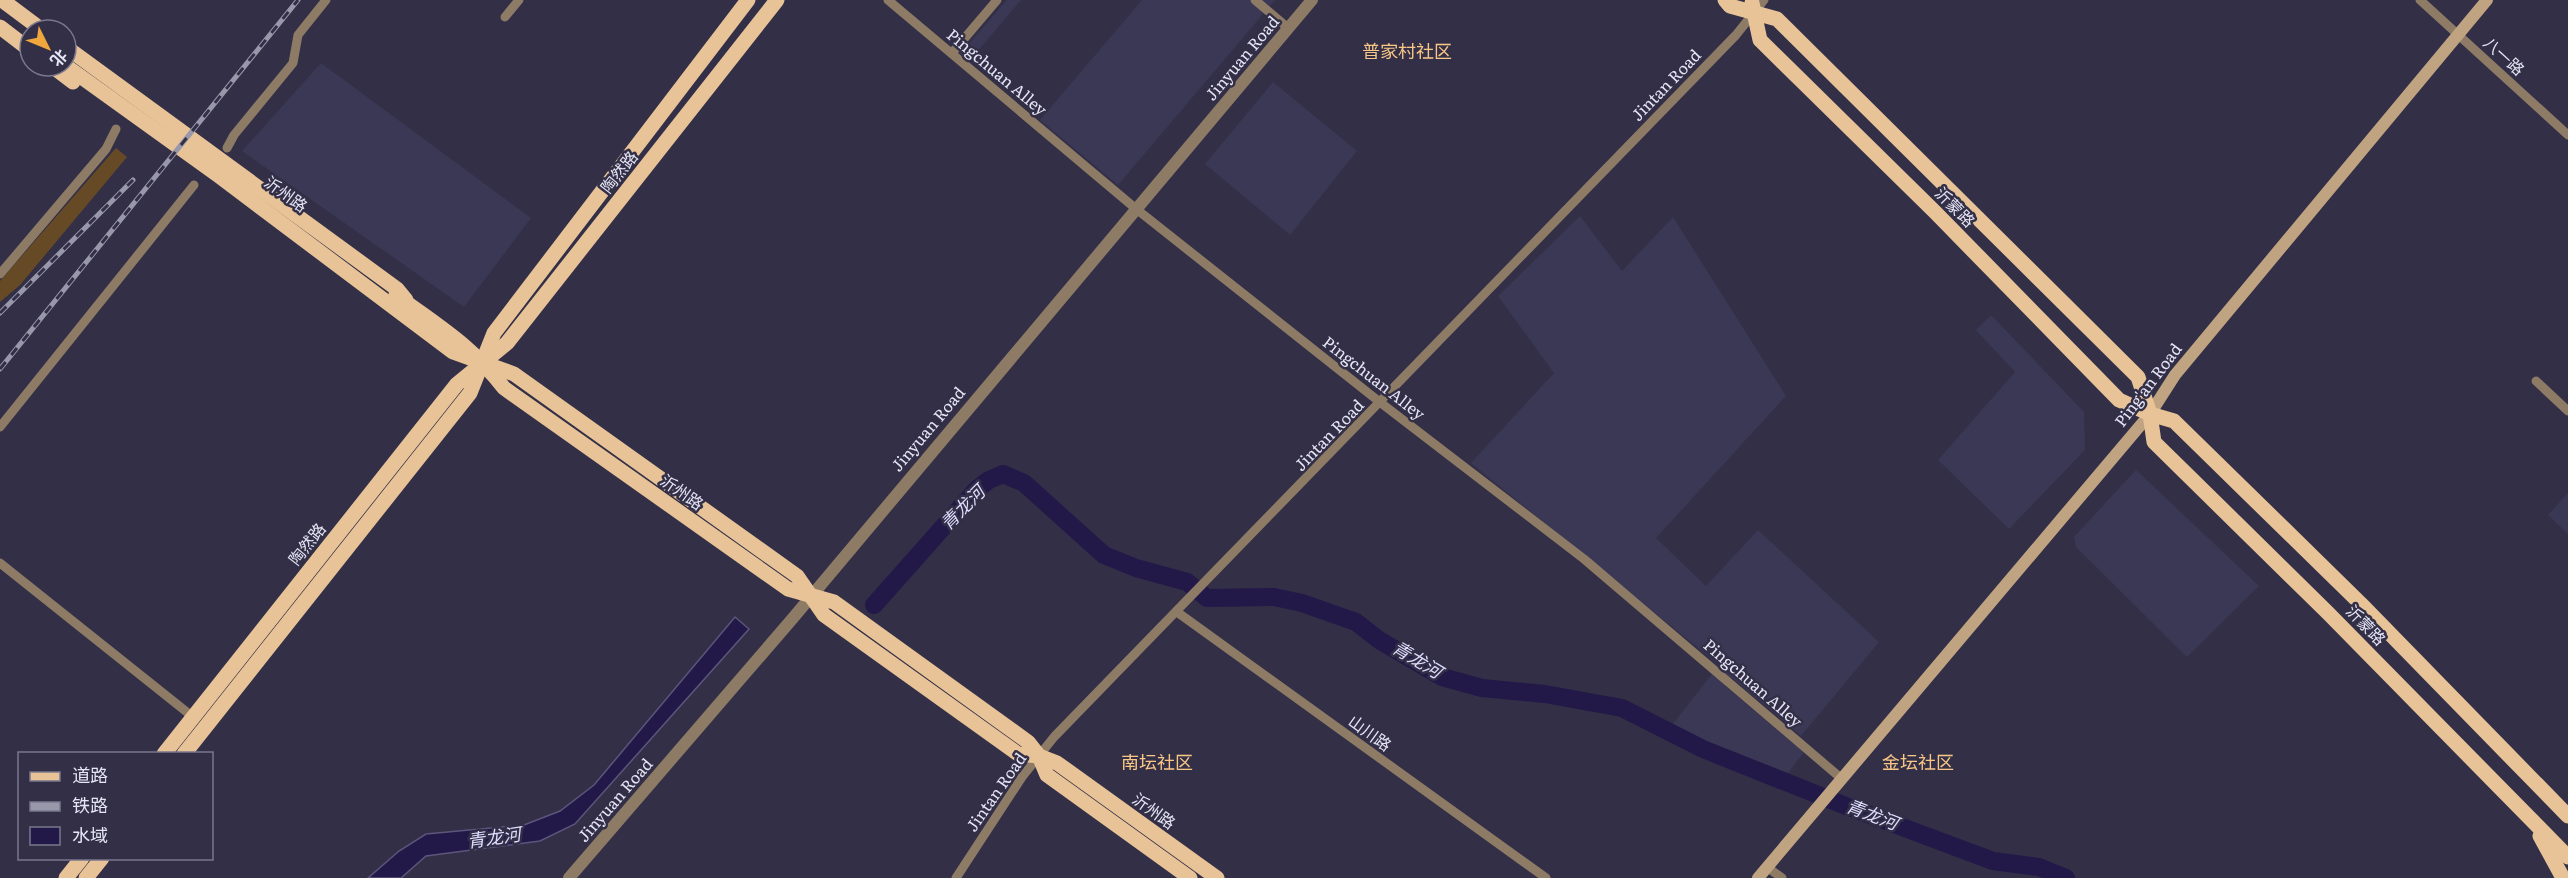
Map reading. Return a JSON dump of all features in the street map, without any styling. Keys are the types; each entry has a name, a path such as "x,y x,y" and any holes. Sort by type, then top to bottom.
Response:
{"main road":[{"path":"2,0 26,18"},
{"name":"陶然路","path":"175,751 227,699 470,393 494,333 748,0"},
{"name":"陶然路","path":"175,751 193,717 457,384 507,343 777,0"},
{"name":"沂蒙路","path":"1725,0 1730,6 1756,3 1777,20 2138,377 2150,414 2154,442 2328,613 2568,857"},
{"name":"Ping'an Road","path":"1767,867 2150,414 2175,375 2487,0"},
{"name":"沂蒙路","path":"1756,3 1760,40 1935,212 2119,400 2150,414 2174,421 2361,604 2565,811"},
{"path":"0,6 18,19"},
{"path":"0,19 18,32"},
{"path":"0,27 18,41"},
{"path":"78,56 398,290 405,308"},
{"name":"沂州路","path":"78,64 405,308"},
{"name":"沂州路","path":"78,75 405,308 463,342 484,361 504,388 788,589 834,602 1028,742 1039,756 1047,775 1190,878"},
{"path":"69,78 379,303 405,308"},
{"path":"227,699 212,704 244,653"},
{"name":"沂州路","path":"1039,756 1057,763 1217,878"},
{"path":"2533,823 2563,878"},
{"path":"66,878 80,860"},
{"path":"87,878 100,860"},
{"path":"1758,878 1767,867"}],"street":[{"path":"226,148 293,63 298,35 326,0"},
{"path":"505,17 519,0"},
{"name":"Pingchuan Alley","path":"888,0 1135,208 1381,403 1592,566 1838,784"},
{"path":"952,53 997,0"},
{"path":"1255,0 1288,28"},
{"name":"Jinyuan Road","path":"569,878 811,595 1312,0"},
{"name":"八一路","path":"2420,0 2568,135"},
{"name":"Jintan Road","path":"956,878 1022,777 1039,756 1736,35 1756,3"},
{"path":"0,274 106,149 116,129"},
{"path":"0,428 195,186"},
{"path":"2536,381 2568,411"},
{"path":"0,563 193,717"},
{"name":"山川路","path":"1177,612 1546,878"},
{"path":"1767,867 1782,878"}],"shaded area":[{"path":"1007,0 1021,0 969,61 960,54"},
{"path":"1142,0 1275,0 1118,185 1040,120"},
{"path":"321,63 531,218 464,307 242,151"},
{"path":"1273,82 1357,151 1290,235 1205,164"},
{"path":"116,148 127,157 20,285 0,302 0,281"},
{"path":"1580,216 1622,271 1673,217 1786,396 1656,538 1706,586 1758,530 1879,642 1801,736 1731,677 1724,685 1804,752 1788,773 1736,755 1672,725 1719,665 1471,463 1554,373 1498,296"},
{"path":"1991,315 2084,412 2085,450 2009,529 1938,460 2015,372 1976,330"},
{"path":"2136,470 2259,586 2187,657 2076,547 2074,537"},
{"path":"2568,493 2568,534 2548,515"}],"water":[{"path":"735,617 749,629 575,824 540,841 426,856 401,878 368,878 399,851 426,834 524,825 560,811 594,785"}],"waterway":[{"name":"青龙河","path":"874,605 977,489 1003,474 1024,483 1104,555 1136,568 1187,582 1207,598 1274,597 1302,603 1356,622 1379,640 1442,677 1482,688 1545,694 1622,708 1703,749 1846,806 1993,861 2039,867 2066,878"}],"railway":[{"path":"0,369 298,0"},
{"path":"0,313 133,180"}],"district":[{"name":"普家村社区","path":"1407,52"},
{"name":"南坛社区","path":"1157,763"},
{"name":"金坛社区","path":"1918,763"}]}
